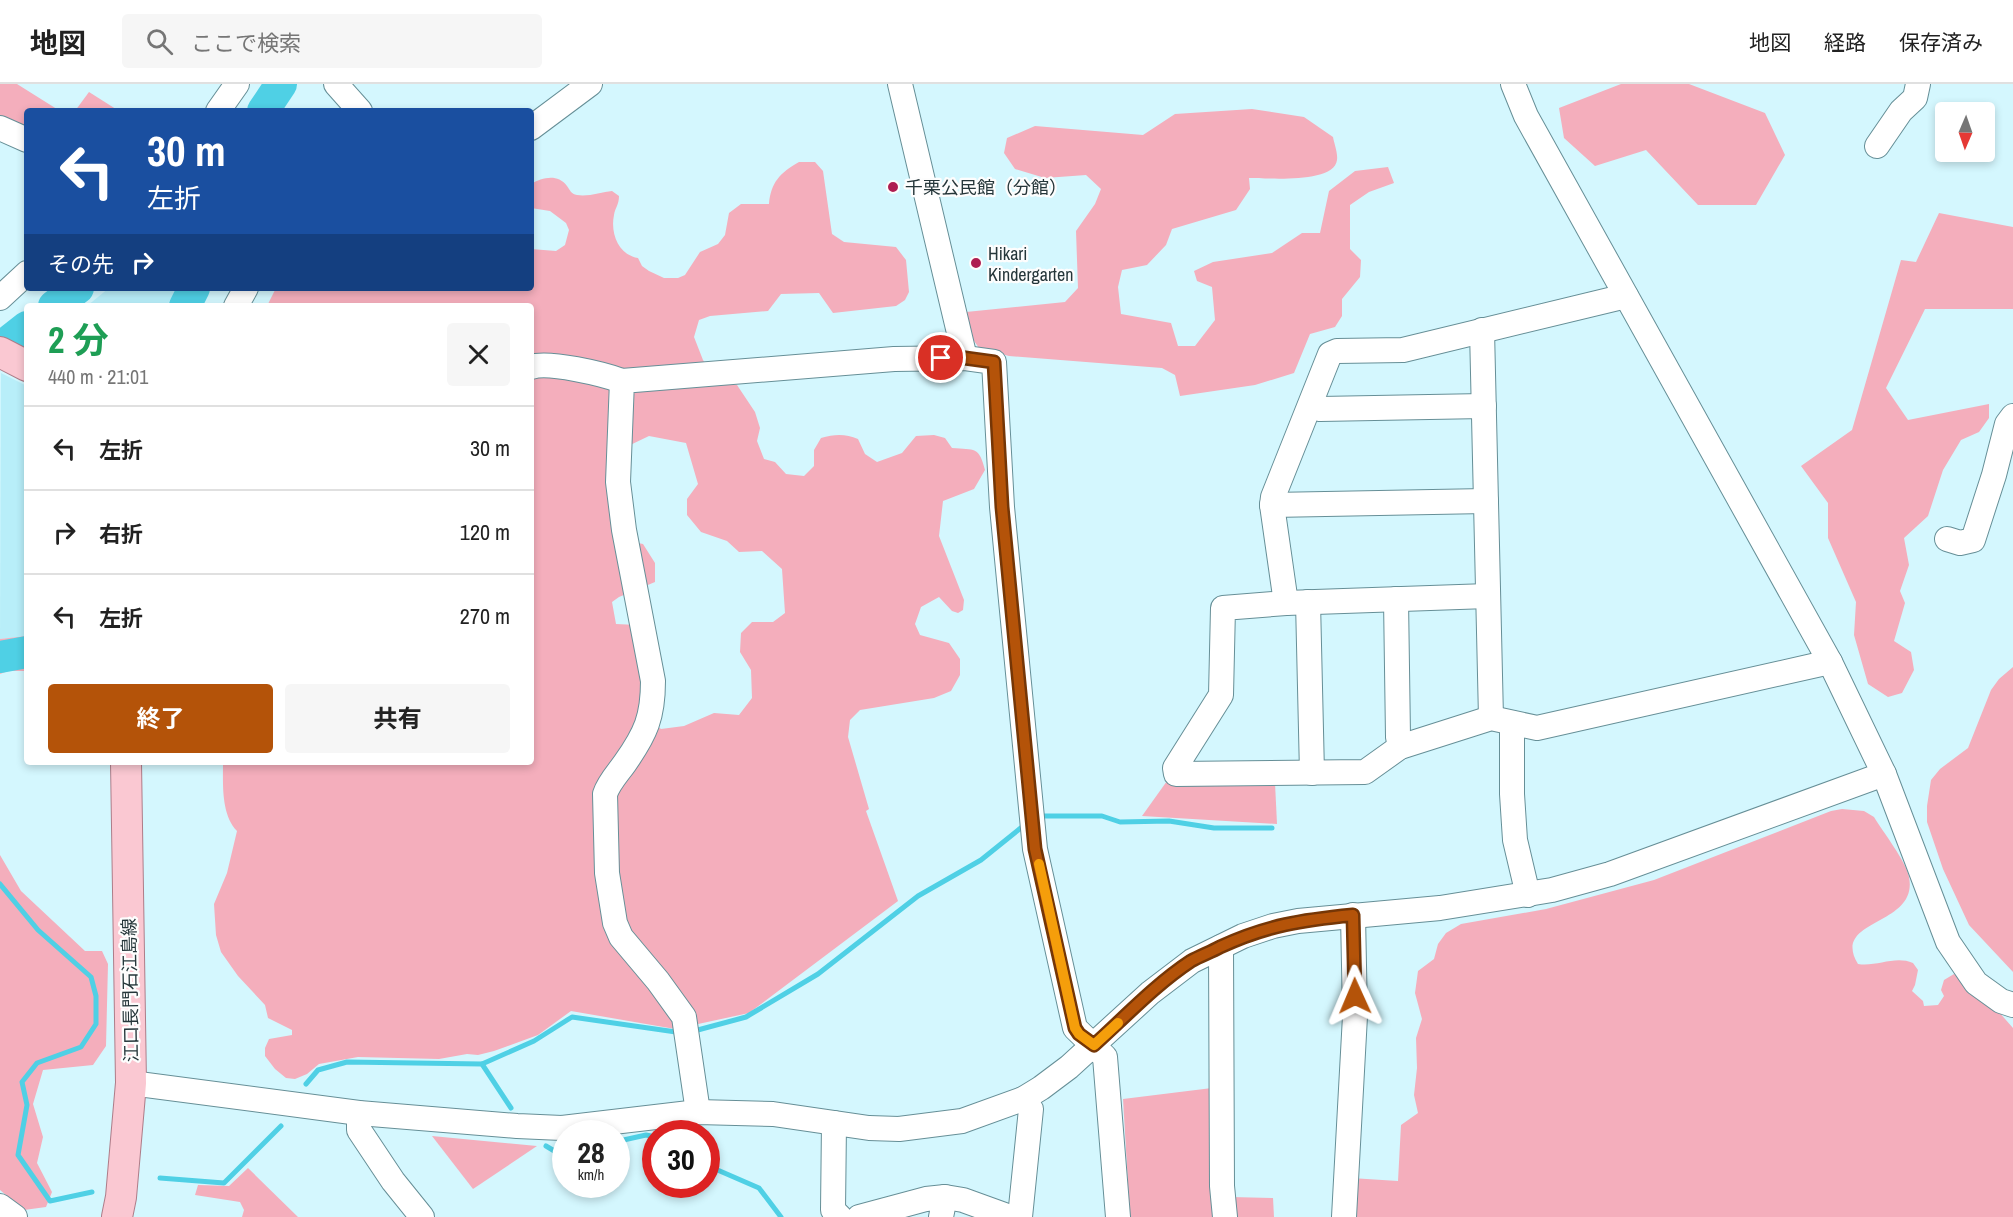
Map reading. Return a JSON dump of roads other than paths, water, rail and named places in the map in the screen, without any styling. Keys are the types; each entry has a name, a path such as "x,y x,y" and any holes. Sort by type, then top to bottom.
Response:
{"main road":[{"path":"0,352 24,364"},
{"name":"江口長門石江島線","path":"117,1217 121,1197 131,1083 126,765"}],"street":[{"path":"221,108 237,84"},
{"path":"534,126 590,84"},
{"path":"900,84 965,358"},
{"path":"1513,84 1526,116 1830,662 1884,774 1948,942 1976,983 2001,1001 2013,1005"},
{"path":"1877,146 1901,111 1915,98 1918,84"},
{"path":"0,128 24,139"},
{"path":"0,298 24,276"},
{"path":"1312,773 1297,602 1272,505 1273,497 1330,354 1337,351 1403,350 1626,296"},
{"path":"1482,330 1488,596 1512,794 1515,840 1528,895"},
{"path":"534,367 602,374 622,381 894,359 965,358 994,362 1002,507 1035,849 1075,1028 1105,1057 1118,1217"},
{"path":"622,381 618,482 624,530 653,681 653,706 649,723 633,752 607,787 605,794 607,873 615,923 621,937 658,981 684,1017 698,1112"},
{"path":"1310,406 1320,409 1484,406"},
{"path":"1947,538 1960,543 1973,540 1994,475 2007,424 2013,416"},
{"path":"1272,505 1486,501"},
{"path":"1488,596 1297,602 1223,608 1221,695 1175,768 1176,774 1365,772 1400,747 1502,721 1537,728 1830,662"},
{"path":"1396,599 1400,747"},
{"path":"131,1083 359,1113 562,1128 698,1112 772,1114 869,1128 930,1127 962,1121 1023,1099 1069,1067 1150,993 1192,961 1243,936 1298,921 1440,908 1528,895 1610,874 1884,774"},
{"path":"1344,1217 1355,1016 1353,915"},
{"path":"1221,947 1222,1186 1225,1217"},
{"path":"1020,1217 1031,1109 1023,1099"},
{"path":"359,1113 359,1130 393,1181 422,1217"},
{"path":"834,1123 833,1210 840,1217"},
{"path":"859,1217 926,1199 943,1207 963,1200 1010,1217"},
{"path":"0,1206 15,1217"}],"waterway":[{"path":"265,108 281,84"},
{"path":"58,303 74,291"},
{"path":"186,303 192,291"},
{"path":"0,348 24,329"},
{"path":"0,657 24,653"},
{"path":"1040,816 1102,816 1120,822 1169,821 1214,828 1272,828"},
{"path":"694,1031 746,1017 818,974 918,896 981,860 1022,827"},
{"path":"0,884 38,930 91,977 96,996 96,1024 81,1047 37,1063 22,1082 27,1105 18,1155 50,1201 92,1192"},
{"path":"482,1064 534,1041 572,1017 676,1032"},
{"path":"306,1084 318,1070 347,1062 482,1064 511,1108"},
{"path":"160,1178 224,1183 281,1126"},
{"path":"630,1139 642,1136"},
{"path":"546,1146 552,1150"},
{"path":"720,1171 759,1188 781,1217"}],"place":[{"name":"千栗公民館（分館）","path":"893,187"},
{"name":"Hikari Kindergarten","path":"976,263"}]}
